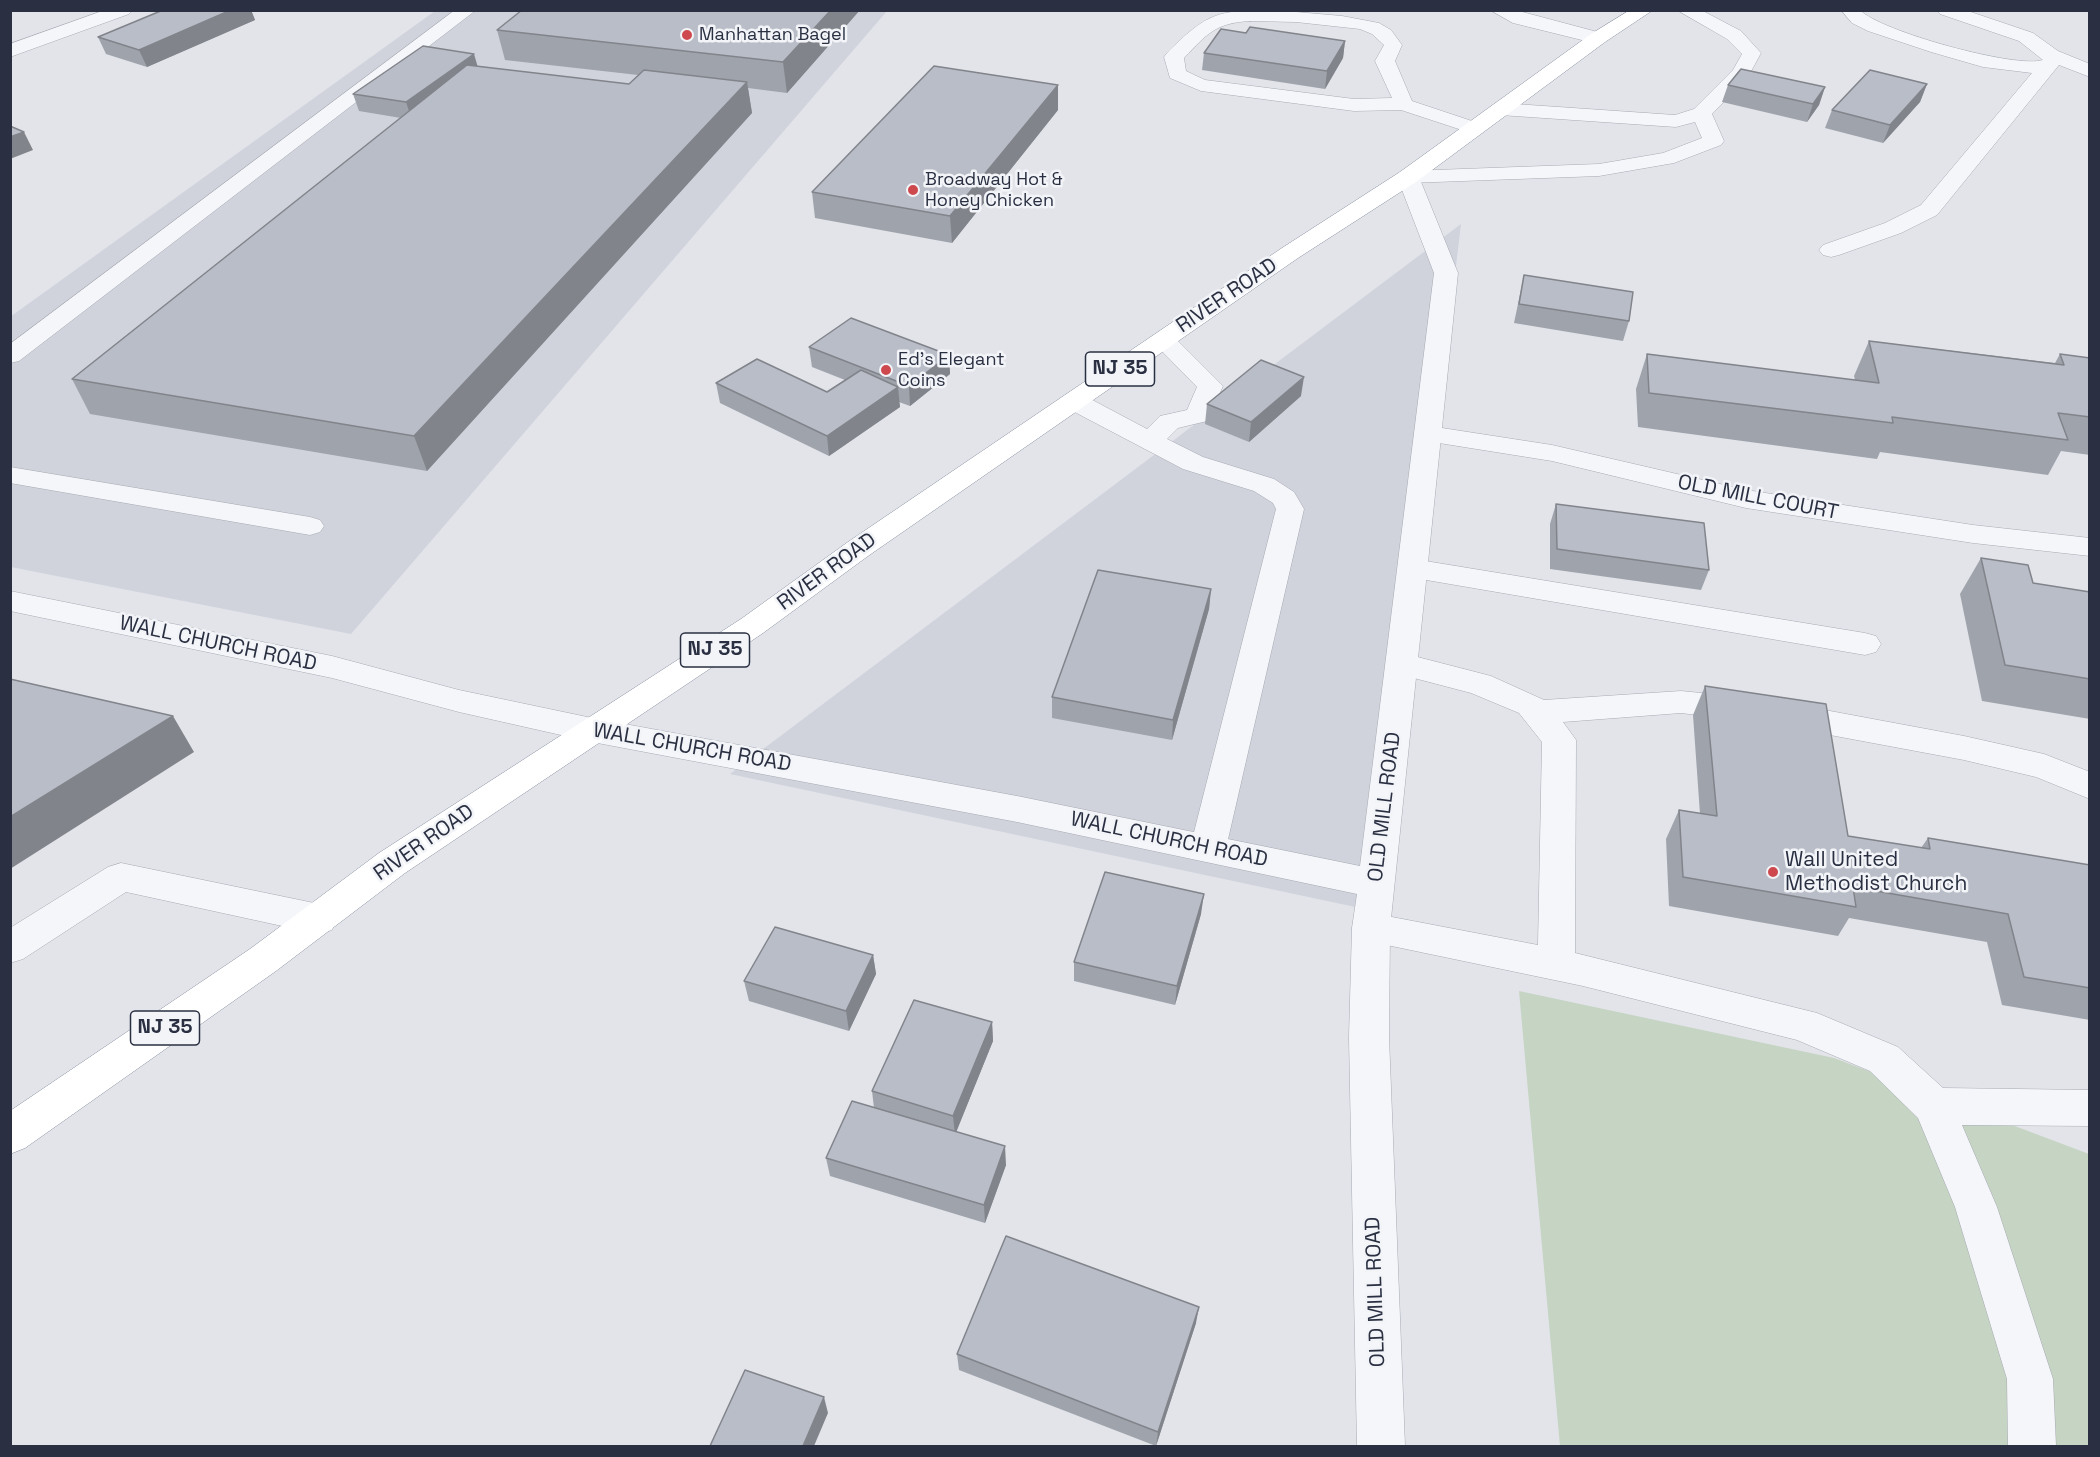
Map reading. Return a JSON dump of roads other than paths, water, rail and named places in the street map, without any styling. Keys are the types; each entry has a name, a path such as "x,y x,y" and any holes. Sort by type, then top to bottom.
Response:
{"highway":[{"name":"RIVER ROAD","path":"10,1135 319,919 392,863 752,626 858,549 1290,253 1408,177 1598,38 1644,10"}],"street":[{"path":"10,51 61,35 123,10"},
{"path":"10,356 467,10"},
{"path":"1499,10 1519,19 1598,38"},
{"path":"1500,109 1676,121 1701,113 1741,73 1752,53 1734,35 1686,10"},
{"path":"1850,10 1858,19 1875,27 1961,54 2006,65 2030,68 2049,61"},
{"path":"1946,10 2026,38 2049,61 2090,71"},
{"path":"1403,104 1385,61 1393,45 1386,35 1371,26 1258,16 1222,18 1201,30 1174,57 1177,74 1201,85 1354,105 1403,104 1474,128"},
{"path":"1831,250 1893,228 1929,210 2049,61"},
{"path":"1408,177 1599,170 1667,159 1714,141 1701,113"},
{"name":"OLD MILL ROAD","path":"1381,1446 1369,1037 1371,928 1446,273 1408,177"},
{"path":"1149,441 1169,422 1198,415 1210,386 1163,340"},
{"path":"1074,401 1193,463 1264,485 1284,498 1290,509 1208,848"},
{"name":"OLD MILL COURT","path":"1429,434 1552,453 1746,499 1973,534 2090,548"},
{"path":"10,475 310,526"},
{"path":"1413,569 1865,644"},
{"name":"WALL CHURCH ROAD","path":"10,601 332,667 459,701 592,730 993,804 1376,884"},
{"path":"1401,664 1480,684 1530,705 1559,740 1556,965"},
{"path":"1536,712 1682,702 1771,712 1964,748 2044,766 2090,786"},
{"path":"10,948 122,877 319,919"},
{"path":"1371,928 1583,970 1803,1025 1884,1059 1934,1106 1976,1207 2030,1378 2032,1446"},
{"path":"1934,1106 2090,1108"}],"place":[{"name":"Manhattan Bagel","path":"687,35"},
{"name":"Broadway Hot & Honey Chicken","path":"913,190"},
{"name":"Ed's Elegant Coins","path":"886,370"},
{"name":"Wall United Methodist Church","path":"1773,872"}]}
